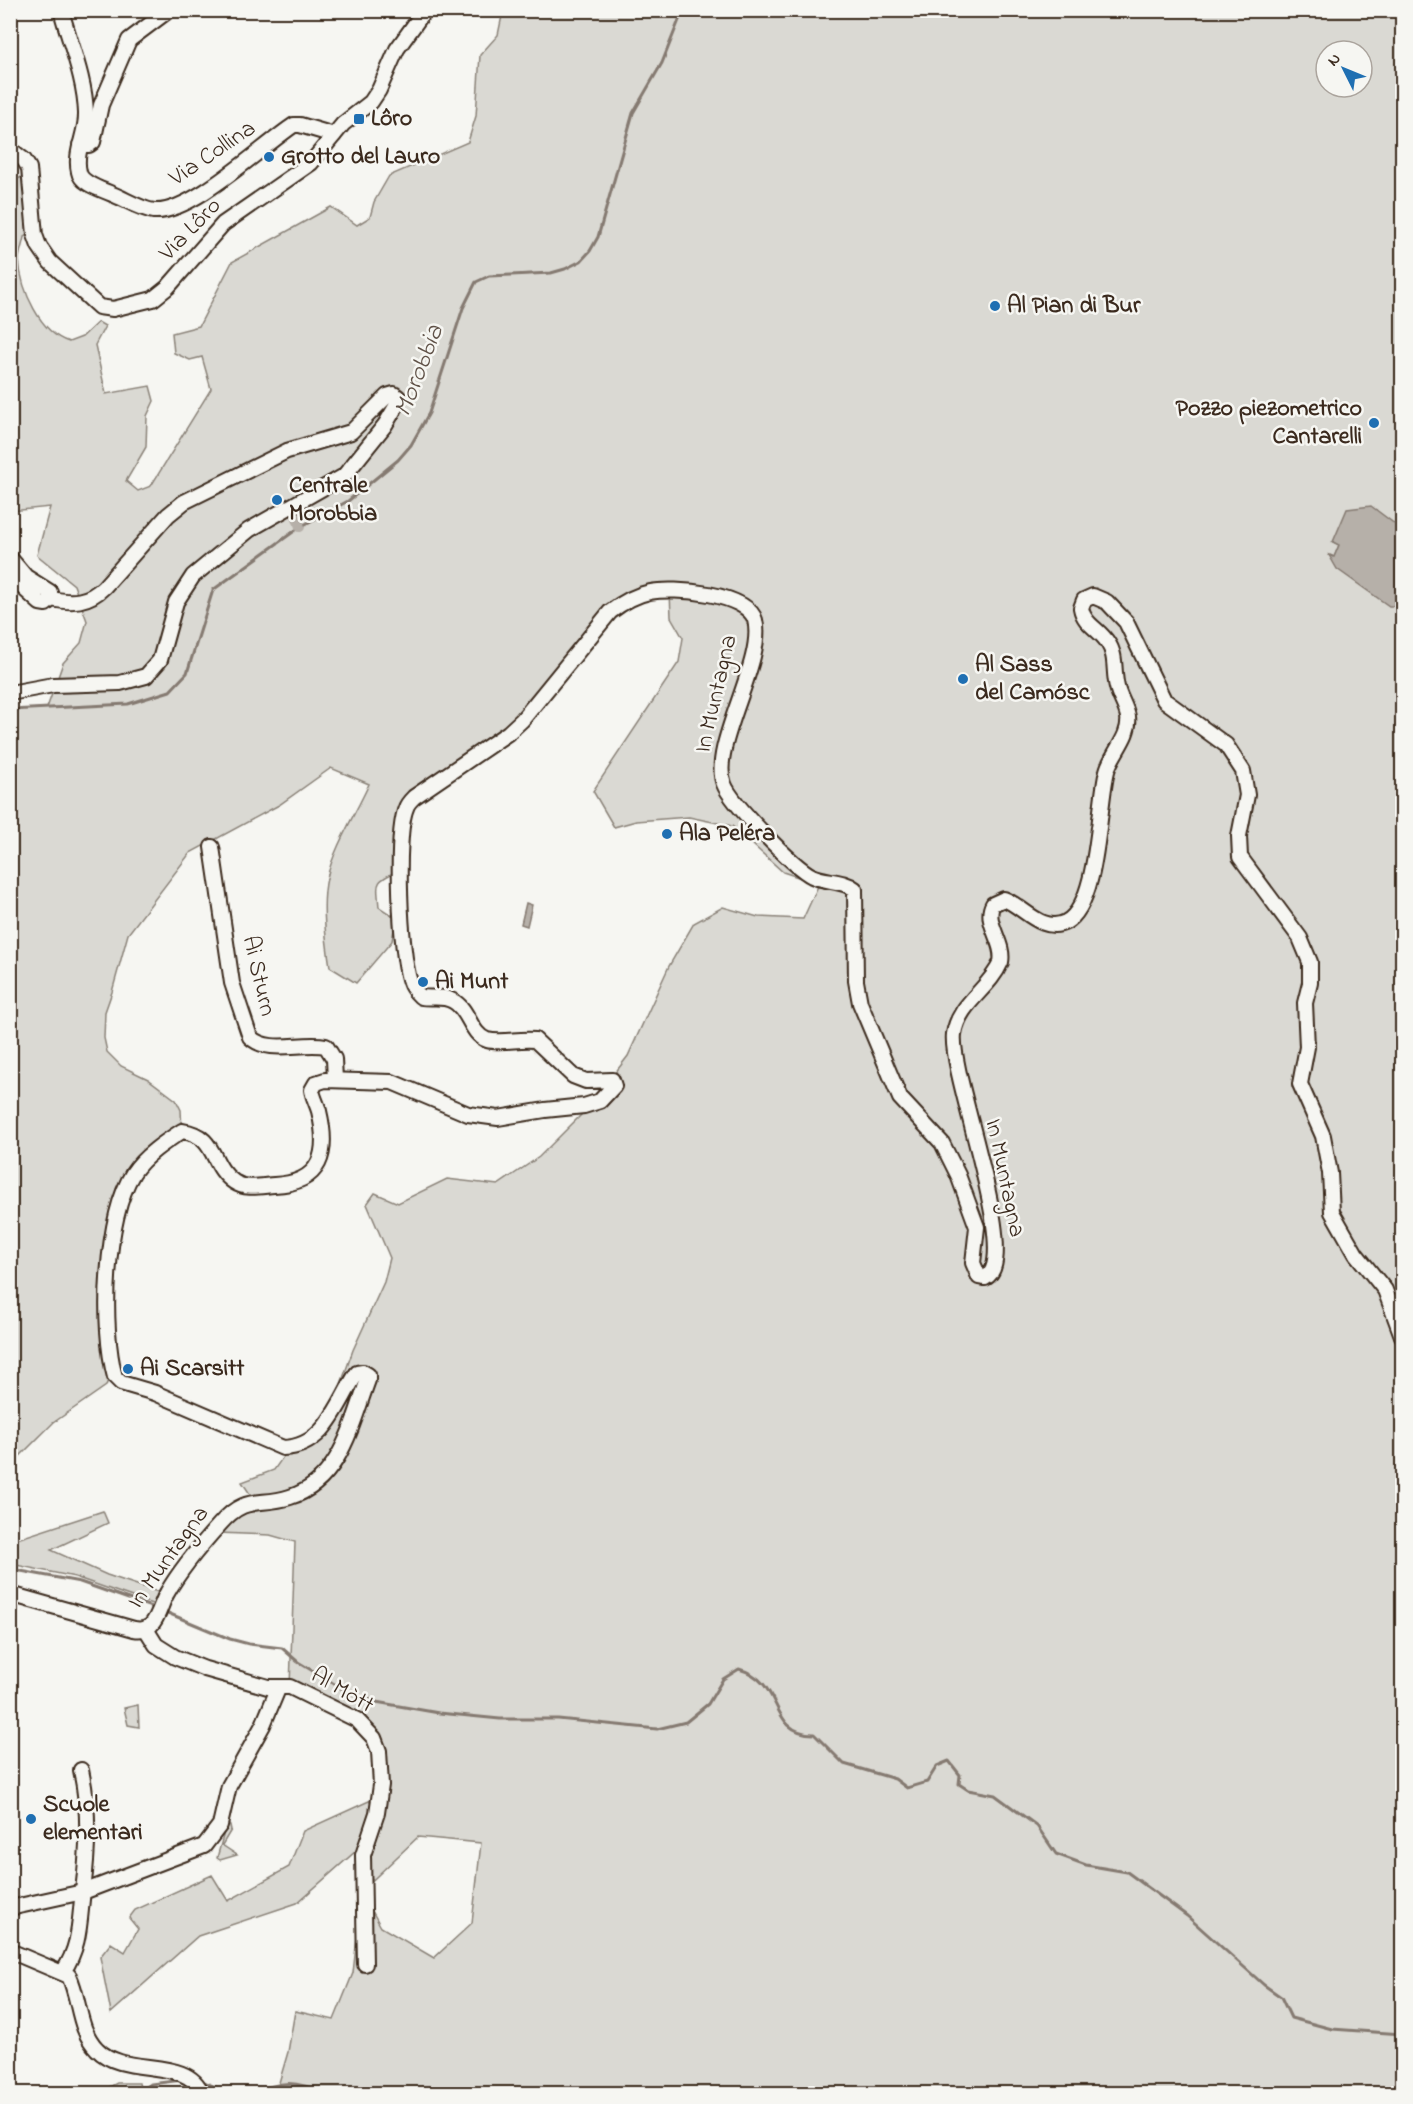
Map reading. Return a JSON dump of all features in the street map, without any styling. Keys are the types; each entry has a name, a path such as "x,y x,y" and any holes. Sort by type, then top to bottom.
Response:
{"street":[{"path":"61,10 81,78 86,104 86,120 80,145 89,146 93,142 101,105 129,40 169,10"},
{"name":"Via Lôro","path":"10,149 24,160 31,174 34,230 42,252 92,304 113,309 145,302 162,292 223,224 311,163 334,135 374,98 397,49 425,10"},
{"name":"Via Collina","path":"80,145 78,168 82,178 145,208 159,211 185,203 203,192 294,125 300,124 334,135"},
{"path":"10,576 36,601 44,604 50,600 79,602 93,596 104,587 168,515 184,502 287,451 351,432 387,396 394,394 398,397 396,406 373,442 344,476 249,530 193,576 176,602 160,660 146,676 120,683 53,685 10,693"},
{"path":"10,558 26,577 50,592 50,600"},
{"name":"In Muntagna","path":"10,1594 134,1629 151,1624 165,1596 229,1514 249,1502 289,1498 321,1479 342,1448 368,1375 363,1372 357,1373 346,1398 317,1435 293,1448 273,1445 155,1393 121,1383 115,1377 112,1367 107,1283 111,1241 121,1202 134,1172 153,1152 182,1131 192,1132 206,1141 221,1170 239,1185 282,1185 305,1180 314,1172 321,1152 321,1125 312,1089 316,1083 335,1080 392,1082 468,1114 498,1118 584,1106 600,1101 614,1086 612,1080 586,1081 573,1076 535,1040 485,1039 477,1034 460,1005 453,1000 444,997 421,997 414,991 403,950 400,920 402,828 406,806 414,797 508,733 522,720 610,612 624,602 653,591 705,594 738,603 752,613 755,621 754,649 727,741 721,776 737,806 808,873 855,889 856,981 860,1003 900,1098 942,1143 958,1175 976,1227 973,1263 979,1277 985,1278 991,1275 998,1248 988,1191 956,1066 954,1034 961,1013 1001,962 1001,945 990,915 993,904 1004,899 1034,918 1051,924 1060,923 1074,914 1091,881 1106,773 1128,723 1117,687 1110,645 1082,615 1081,605 1086,598 1100,598 1123,617 1161,696 1220,740 1236,757 1243,771 1247,788 1239,836 1240,857 1300,938 1310,962 1311,983 1305,1003 1307,1047 1300,1084 1304,1098 1323,1136 1330,1173 1332,1212 1356,1254 1385,1290 1402,1336"},
{"name":"Ai Sturn","path":"212,847 232,983 250,1037 257,1043 268,1046 326,1046 334,1059 335,1080"},
{"name":"Al Mòtt","path":"151,1624 156,1645 175,1657 206,1669 278,1689 290,1687 357,1720 370,1732 377,1745 381,1768 380,1796 363,1855 365,1964"},
{"path":"10,1908 83,1892 186,1848 204,1846 220,1825 229,1786 263,1725 278,1689"},
{"path":"63,1971 77,1947 81,1930 88,1851 86,1799 81,1770"},
{"path":"10,1951 63,1971 72,1982 83,2024 97,2049 110,2058 126,2064 186,2074 195,2081 202,2094"}],"shaded area":[{"path":"498,11 1402,11 1402,551 1400,528 1333,542 1339,545 1334,557 1330,555 1398,606 1402,601 1402,2093 276,2093 288,2052 295,2011 334,2020 353,1973 362,1893 381,1927 434,1958 472,1923 481,1843 418,1837 357,1895 364,1844 297,1903 198,1936 111,2013 100,1957 111,1943 125,1952 138,1929 129,1918 135,1910 212,1875 228,1901 289,1867 303,1831 380,1796 374,1738 290,1687 295,1542 270,1535 219,1533 234,1515 261,1500 250,1494 242,1482 274,1470 285,1454 325,1429 353,1350 384,1282 390,1258 367,1204 375,1193 398,1203 447,1179 498,1185 539,1157 588,1108 628,1056 669,966 694,923 723,907 758,917 803,919 819,884 783,872 732,826 689,817 636,821 614,827 593,791 679,662 683,638 671,617 670,591 624,601 522,720 414,797 397,871 384,878 378,888 379,907 396,918 392,941 356,983 330,967 324,900 330,866 369,784 331,768 279,805 190,853 128,934 105,1012 104,1038 107,1052 121,1066 148,1079 176,1100 181,1110 182,1131 134,1172 111,1241 112,1367 106,1386 53,1423 17,1459 10,1434 11,710 47,708 63,663 81,643 87,621 74,585 37,555 50,507 11,511 11,181 31,174 35,230 24,237 19,260 28,297 41,320 49,330 69,342 82,337 98,322 105,326 95,345 106,394 150,386 154,401 147,416 146,447 126,481 138,491 151,486 211,389 202,357 190,360 174,353 172,333 199,326 232,262 331,207 357,225 370,217 374,202 389,176 468,142 476,116 480,55 498,35 502,16"},
{"path":"1371,506 1400,528 1402,601 1398,606 1389,606 1337,569 1329,555 1334,557 1339,545 1333,542 1347,509"},
{"path":"526,903 532,905 527,926 521,924"},
{"path":"103,1511 108,1523 51,1550 107,1575 161,1593 155,1605 75,1577 11,1564 11,1541"},
{"path":"138,1705 139,1727 128,1725 124,1708"},
{"path":"226,1825 230,1825 231,1830 222,1845 237,1855 220,1860 217,1858"},
{"path":"117,2083 139,2083 141,2093 98,2093"}],"waterway":[{"name":"Morobbia","path":"10,710 128,704 170,691 187,673 213,590 300,527 348,501 398,460 411,445 429,413 463,308 476,282 489,276 551,273 581,261 590,251 598,237 633,113 662,63 683,10"},
{"path":"296,515 300,527"},
{"path":"10,1569 80,1582 157,1609"},
{"path":"163,1611 230,1639 282,1648 298,1662 346,1691 376,1702 439,1713 500,1719 558,1719 657,1729 686,1722 708,1704 723,1679 739,1669 754,1676 764,1685 789,1726 799,1732 814,1734 844,1764 895,1779 907,1788 927,1782 937,1766 949,1761 960,1775 959,1784 968,1790 995,1795 1037,1826 1056,1854 1086,1865 1127,1872 1187,1916 1264,1985 1281,1997 1291,2018 1332,2029 1402,2034"},
{"path":"136,2094 151,2084 182,2080"},
{"path":"200,2080 231,2094"},
{"path":"252,2094 280,2084 297,2084 326,2094"}],"place":[{"name":"Lôro","path":"359,119"},
{"name":"Grotto del Lauro","path":"269,157"},
{"name":"Al Pian di Bur","path":"995,306"},
{"name":"Pozzo piezometrico Cantarelli","path":"1374,423"},
{"name":"Centrale Morobbia","path":"277,500"},
{"name":"Al Sass del Camósc","path":"963,679"},
{"name":"Ala Peléra","path":"667,834"},
{"name":"Ai Munt","path":"423,982"},
{"name":"Ai Scarsitt","path":"128,1369"},
{"name":"Scuole elementari","path":"31,1819"}]}
